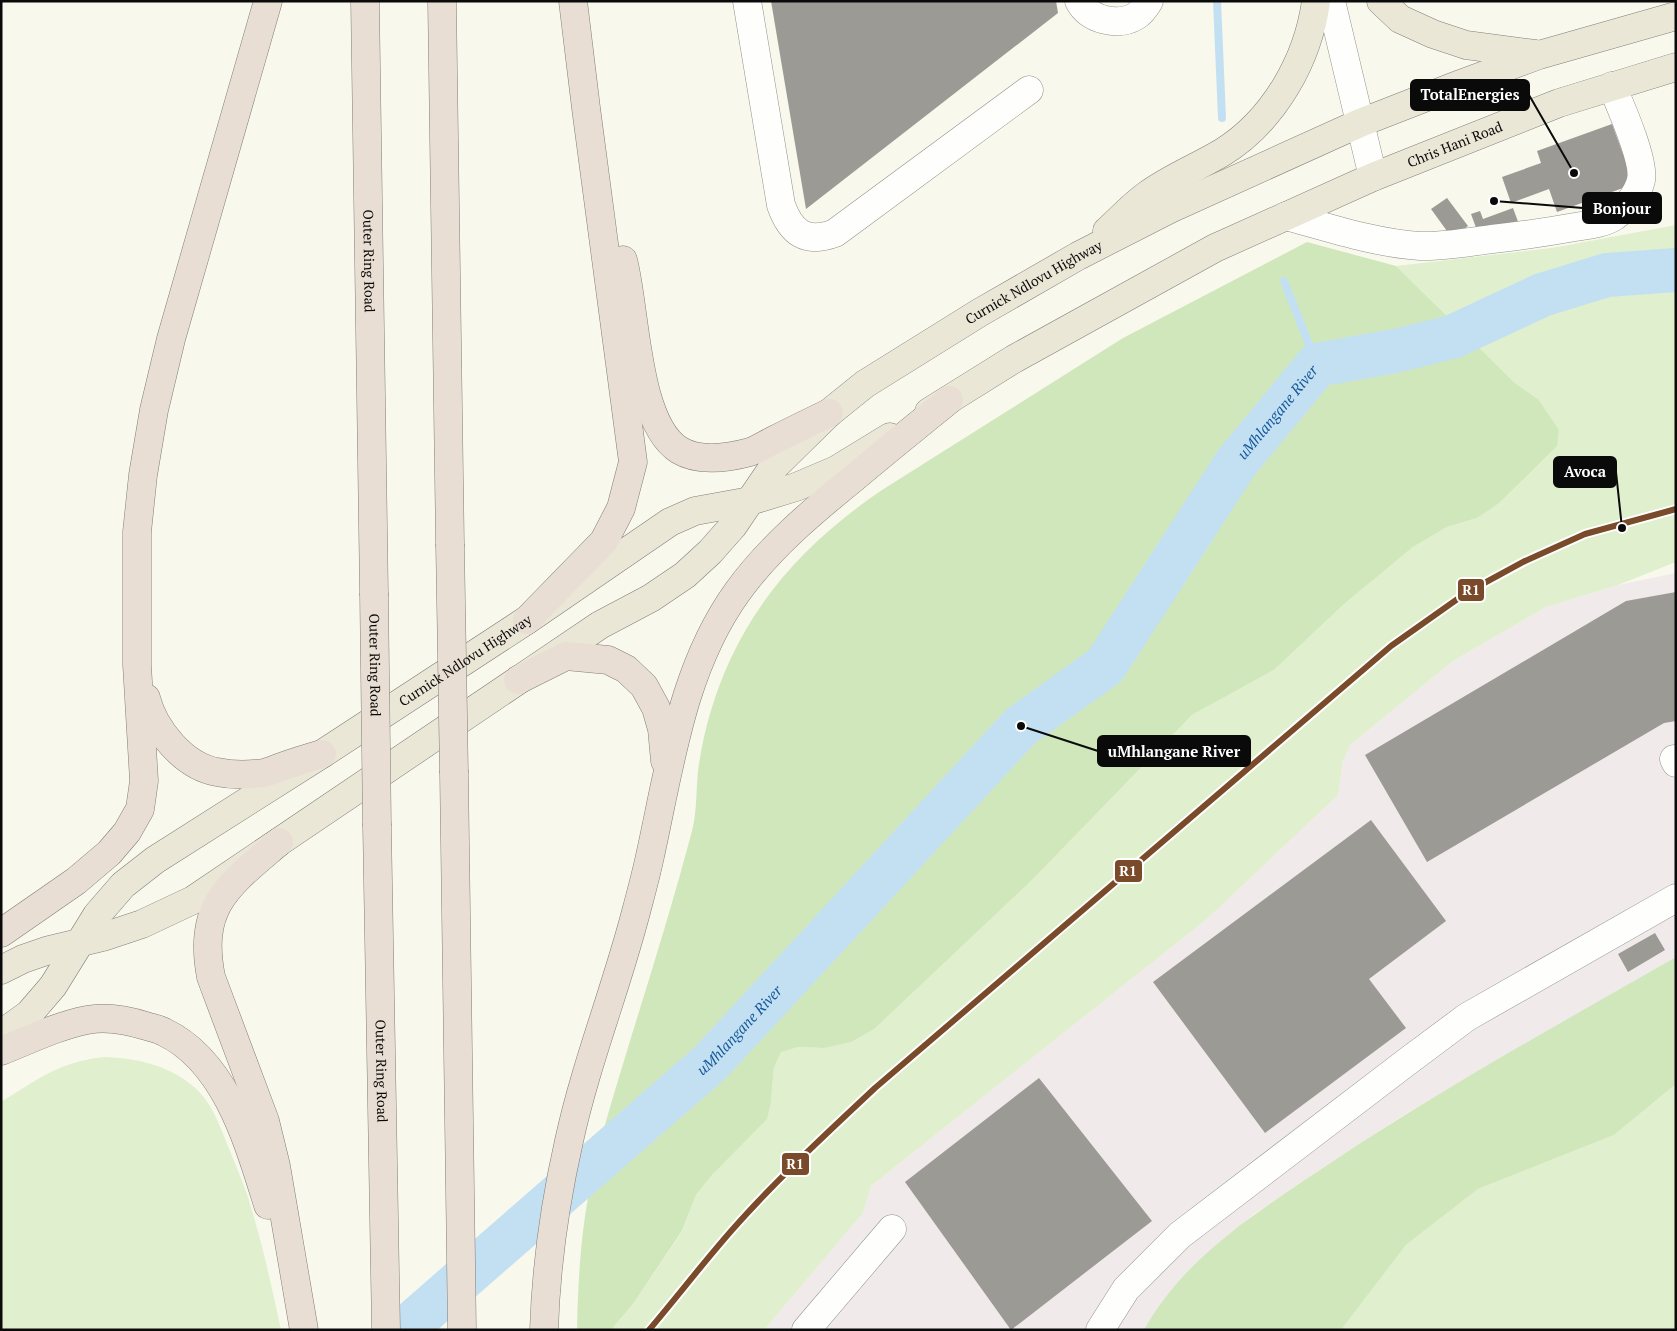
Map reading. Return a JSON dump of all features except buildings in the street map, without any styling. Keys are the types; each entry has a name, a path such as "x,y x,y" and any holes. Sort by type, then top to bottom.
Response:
{"highway":[{"path":"1,933 76,881 109,853 127,832 140,809 144,781 137,665 137,532 142,475 154,410 171,339 268,1"},
{"name":"Outer Ring Road","path":"365,1 386,1330"},
{"path":"442,1 462,1330"},
{"path":"527,620 604,541 621,508 633,462 573,1"},
{"path":"586,108 628,278 643,386 658,426 669,441 679,450 696,457 721,458 751,452 829,413"},
{"path":"544,1330 545,1293 554,1221 567,1148 631,930 650,857 666,777 691,681 715,629 737,592 773,549 811,513 949,400"},
{"path":"518,680 566,656 608,660 626,669 644,686 656,708 662,729 666,777"},
{"path":"137,665 149,710 158,726 168,741 198,765 216,772 265,773 322,754"},
{"path":"279,842 234,880 215,908 207,935 207,958 211,978 265,1121 276,1166 302,1318"},
{"path":"1,1051 78,1022 110,1018 130,1021 164,1032 192,1051 219,1080 249,1144 302,1318"}],"main road":[{"path":"1078,256 1146,195 1224,151 1251,130 1275,105 1291,76 1307,40 1316,1"},
{"path":"1381,1 1400,19 1433,34 1466,45 1539,55"},
{"path":"1360,124 1539,55 1676,16"},
{"name":"Chris Hani Road","path":"1373,177 1559,103 1676,67"},
{"name":"Curnick Ndlovu Highway","path":"1,970 40,953 82,943 142,924 193,900 600,625 651,598 684,576 728,532 771,470 829,413 865,384 979,313 1078,256 1170,210 1360,124"},
{"name":"Curnick Ndlovu Highway","path":"1,1034 29,1014 53,986 82,943 97,915 130,880 155,860 527,620 670,522 695,511 750,501 796,487 836,470 1022,354 1215,248 1373,177"}],"street":[{"path":"747,1 781,205 791,226 802,235 820,237 835,233 1029,90"},
{"path":"1079,1 1082,8 1098,19 1116,22 1136,16 1150,1"},
{"path":"1331,1 1373,177"},
{"path":"1286,216 1335,230 1421,246 1536,234 1597,223 1614,216 1626,206 1637,192 1642,178 1631,131 1612,86"},
{"path":"1100,1330 1126,1289 1180,1235 1408,1060 1467,1018 1676,898"},
{"path":"806,1330 892,1229"}],"shaded area":[{"path":"1676,573 1676,957 1402,1116 1254,1214 1185,1275 1165,1299 1144,1330 764,1330 863,1213 871,1186 1208,918 1338,795 1343,761 1350,745 1453,661 1546,607 1618,585"}],"green space":[{"path":"1676,225 1676,562 1618,585 1546,607 1453,661 1350,745 1343,761 1338,795 1208,918 871,1186 863,1213 764,1330 611,1330 633,1304 682,1232 696,1195 771,1101 774,1066 781,1051 798,1047 824,1048 1036,876 1192,715 1274,670 1343,605 1413,547 1447,527 1477,518 1538,399 1515,383 1396,266 1552,248"},
{"path":"1307,242 1396,266 1515,383 1538,399 1559,430 1557,446 1499,503 1477,518 1447,527 1413,547 1343,605 1274,670 1192,715 1036,876 874,1029 851,1042 824,1048 798,1047 781,1052 774,1067 771,1101 767,1119 712,1175 696,1195 682,1231 633,1304 611,1330 577,1330 579,1273 583,1235 588,1197 600,1144 692,831 700,757 710,714 730,660 759,609 794,564 814,544 835,525 882,490 1123,338"},
{"path":"1676,957 1676,1084 1614,1135 1478,1189 1406,1245 1341,1330 1144,1330 1161,1303 1204,1255 1255,1214 1377,1133 1461,1081"},
{"path":"104,1057 140,1061 162,1068 193,1086 206,1099 219,1125 248,1197 263,1251 281,1330 1,1330 1,1102 61,1067 88,1059"},
{"path":"1676,1084 1676,1330 1341,1330 1406,1245 1478,1189 1614,1135"}],"waterway":[{"path":"1217,1 1222,118"},
{"name":"uMhlangane River","path":"404,1330 711,1062 1021,726 1105,666 1236,463 1317,365 1395,351 1452,337 1542,295 1607,275 1676,270"},
{"path":"1284,281 1317,365"}],"transit line":[{"name":"R1","path":"649,1330 749,1211 875,1088 1391,646 1466,593 1525,561 1585,534 1676,509"}],"place":[{"name":"TotalEnergies","path":"1574,173"},
{"name":"Bonjour","path":"1494,201"},
{"name":"Avoca","path":"1622,528"},
{"name":"uMhlangane River","path":"1021,726"}]}
